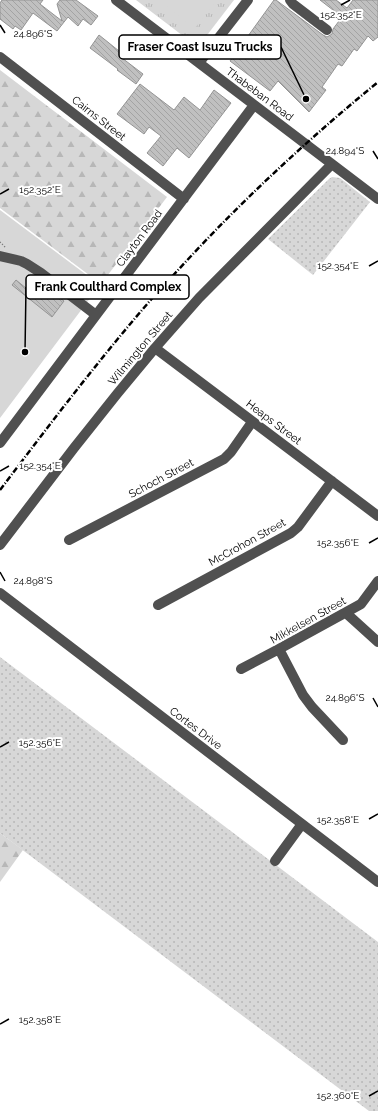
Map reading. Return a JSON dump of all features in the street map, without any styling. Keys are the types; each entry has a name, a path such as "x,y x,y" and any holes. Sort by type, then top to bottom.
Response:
{"street":[{"name":"Thabeban Road","path":"116,0 378,199"},
{"path":"200,63 248,0"},
{"path":"290,0 293,4 327,30"},
{"name":"Cairns Street","path":"0,57 184,199"},
{"name":"Clayton Road","path":"0,443 254,105"},
{"name":"Wilmington Street","path":"0,545 74,448 155,348 199,298 332,164"},
{"path":"0,256 21,261 42,273 96,314"},
{"name":"Heaps Street","path":"155,348 378,516"},
{"name":"Schoch Street","path":"69,540 224,458 231,452 252,422"},
{"name":"McCrohon Street","path":"158,605 291,533 298,527 332,481"},
{"name":"Mikkelsen Street","path":"241,669 279,650 361,604 378,581"},
{"name":"Cortes Drive","path":"0,593 378,882"},
{"path":"346,613 378,642"},
{"path":"279,650 303,695 317,713 343,740"},
{"path":"275,861 302,824"}],"green space":[{"path":"136,0 234,0 201,43 191,42"},
{"path":"158,0 217,0 195,28"},
{"path":"0,70 167,197 101,284 0,208"},
{"path":"332,177 340,178 370,202 313,275 268,239"},
{"path":"0,210 100,285 0,418"},
{"path":"0,657 378,942 378,1111 369,1111 0,833"},
{"path":"0,833 23,850 0,882"}],"building":[{"path":"2,0 43,0 40,4 62,21 57,4 60,0 76,0 98,16 91,25 83,19 78,26 68,17 57,31 33,13 21,30 15,26 13,29 0,19 0,3"},
{"path":"274,0 327,37 332,34 333,29 342,17 320,0 336,0 347,8 353,0 378,0 378,37 373,41 368,36 357,51 354,49 342,66 338,64 322,87 326,90 309,112 278,81 270,91 230,61"},
{"path":"99,35 124,55 122,58 143,74 136,84 90,48"},
{"path":"140,84 174,110 184,97 200,110 214,90 231,103 189,158 177,148 163,166 147,153 161,136 149,127 144,134 117,114"},
{"path":"16,280 32,293 40,283 64,301 52,317 12,285"}],"railway":[{"path":"0,490 95,367 182,265 236,209 282,166 329,123 378,82"}],"place":[{"name":"Fraser Coast Isuzu Trucks","path":"306,99"},
{"name":"Frank Coulthard Complex","path":"25,352"}]}
